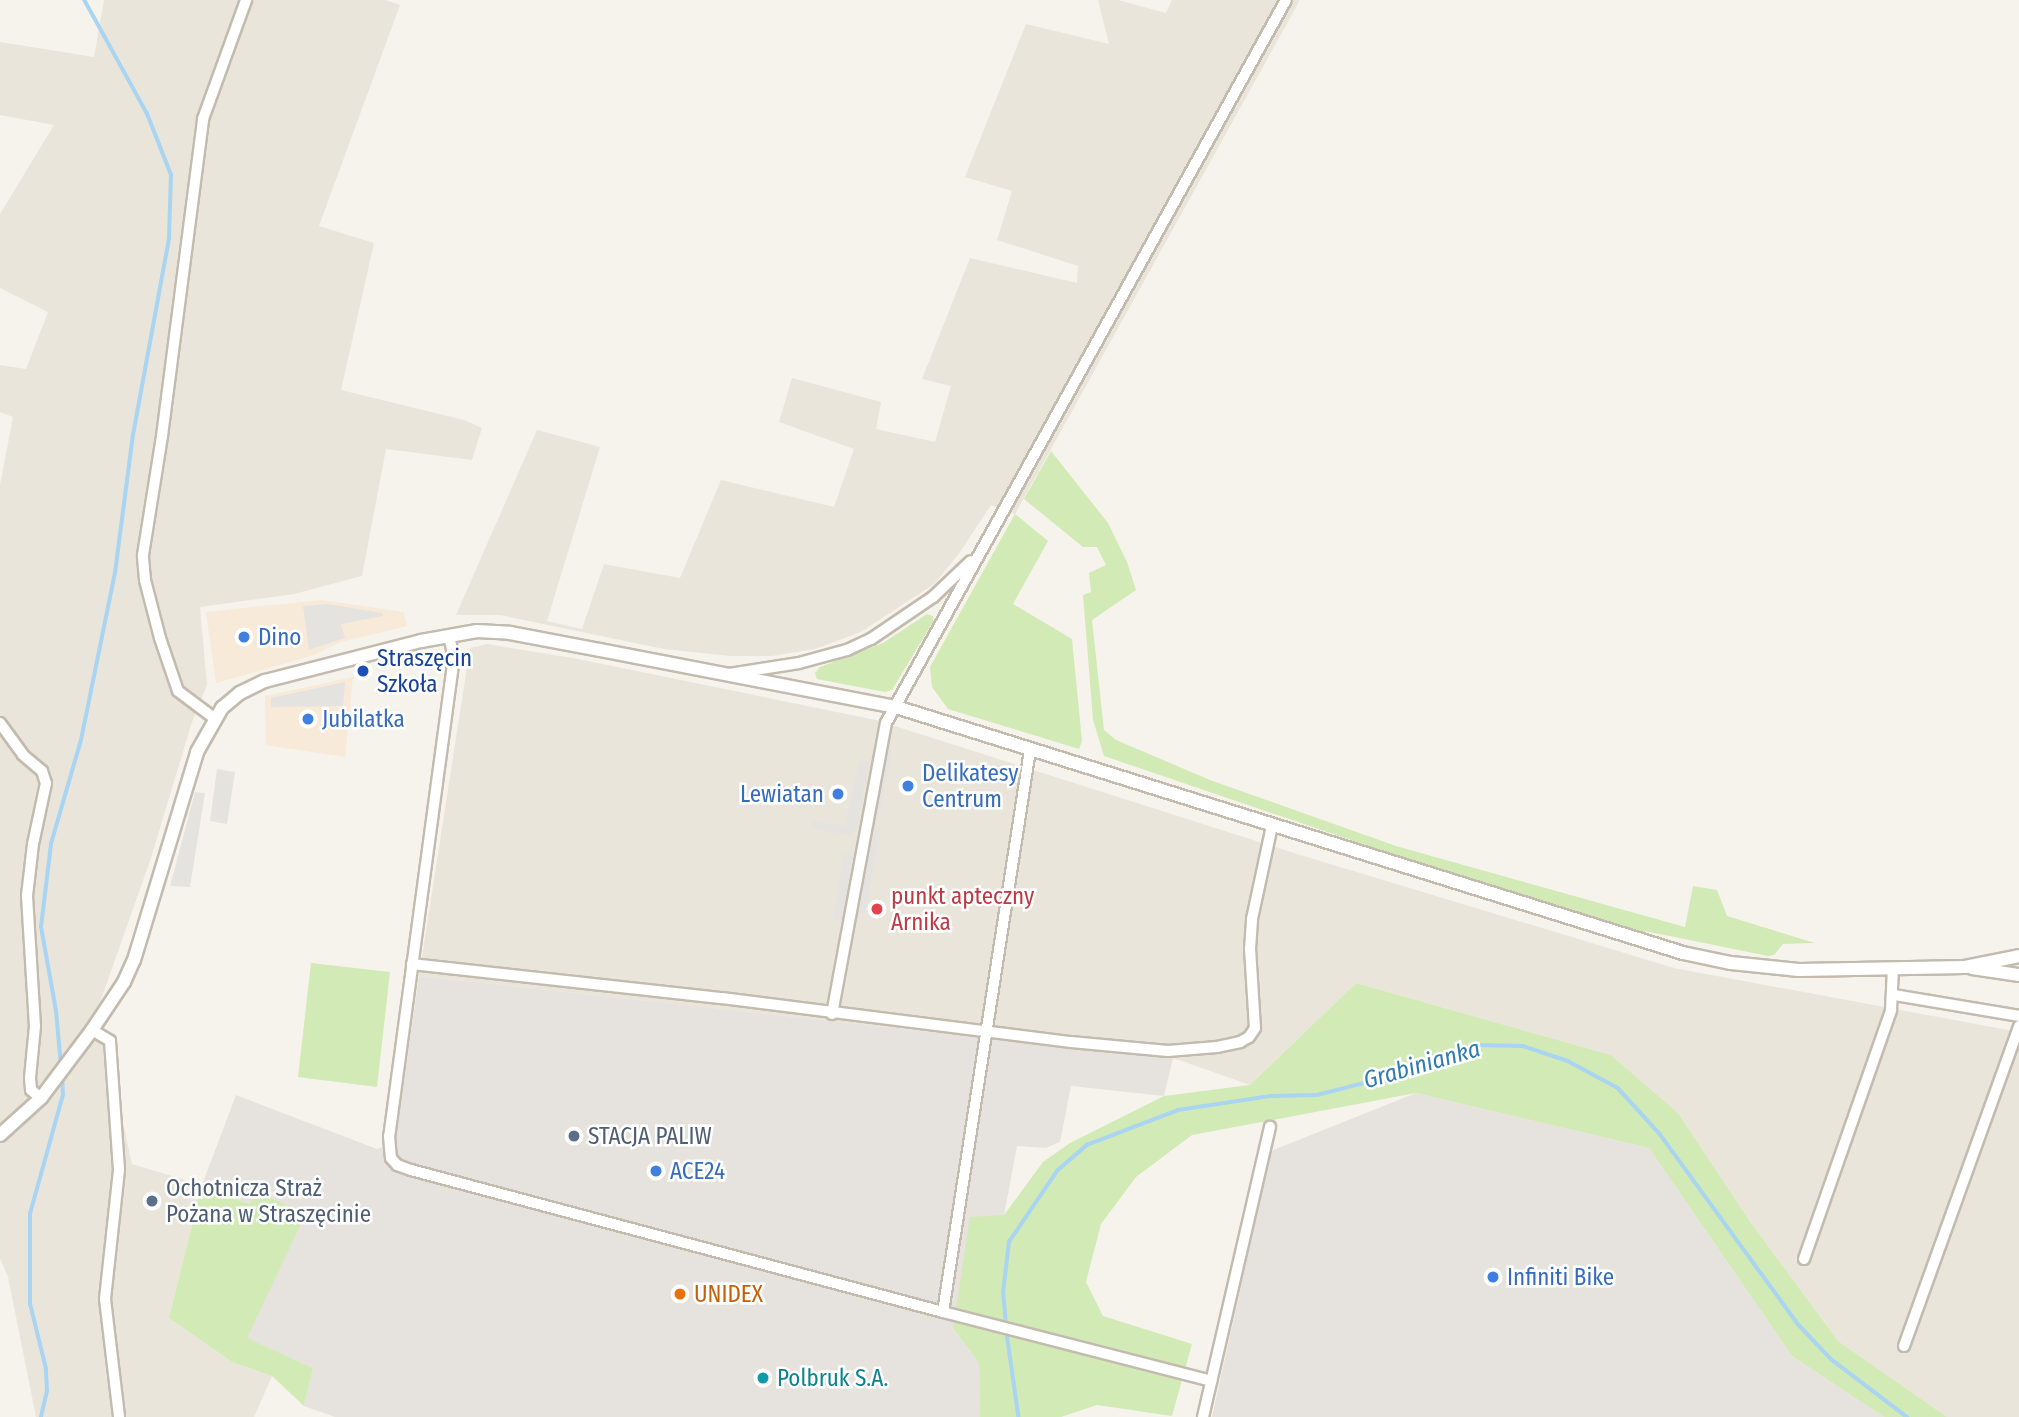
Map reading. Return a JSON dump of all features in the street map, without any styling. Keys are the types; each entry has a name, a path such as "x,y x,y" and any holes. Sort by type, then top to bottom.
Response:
{"street":[{"path":"214,718 178,691 159,638 145,580 143,555 163,431 203,118 246,0"},
{"path":"832,1014 886,723 1286,0"},
{"path":"727,674 799,663 847,650 871,639 933,597 978,554"},
{"path":"0,1135 41,1098 113,1000 134,960 192,766 214,718 240,693 265,681 477,631 510,633 896,708 1683,953 1799,970 1965,967 2019,975"},
{"path":"449,636 454,657 388,1148 397,1165 986,1324 1211,1381"},
{"path":"0,723 23,755 42,771 46,783 33,844 27,896 35,1026 30,1078 32,1090 41,1098"},
{"path":"943,1312 1030,750"},
{"path":"412,964 1168,1051 1217,1047 1249,1037 1257,1017 1250,949 1252,919 1272,826"},
{"path":"1965,967 2019,956"},
{"path":"1804,1259 1891,1010 1894,995 1893,968"},
{"path":"1894,995 2019,1016"},
{"path":"1903,1346 2019,1026"},
{"path":"90,1033 110,1041 119,1170 105,1299 119,1417"},
{"path":"1203,1417 1270,1128"}],"shaded area":[{"path":"104,0 385,0 400,5 319,226 374,243 341,390 464,420 482,428 472,460 386,449 362,576 294,594 200,607 207,685 192,722 151,858 98,1008 132,1164 202,1185 169,1318 232,1362 272,1376 254,1417 36,1417 8,1277 0,1258 0,485 13,417 0,412 0,365 26,369 48,312 0,288 0,214 54,125 0,115 0,42 94,57"},
{"path":"1098,0 1118,0 1166,13 1172,0 1300,0 1015,514 991,505 958,555 934,584 861,632 815,649 772,656 730,656 664,649 500,615 456,615 537,430 600,447 547,621 582,629 604,564 680,578 721,480 834,507 854,449 779,422 792,378 881,402 876,429 935,442 951,386 922,379 970,258 1077,283 1078,266 997,240 1012,191 965,177 1026,24 1109,44"},
{"path":"322,600 404,612 407,626 341,642 311,656 216,683 206,612"},
{"path":"327,604 382,613 383,616 341,624 345,638 309,650 303,606"},
{"path":"487,644 573,658 876,720 1294,853 1674,968 2019,1032 2019,1417 1947,1417 1838,1341 1751,1223 1678,1113 1611,1055 1356,983 1250,1085 1173,1058 419,976 470,648"},
{"path":"353,677 345,757 266,745 265,696"},
{"path":"345,682 343,706 271,707 271,698"},
{"path":"887,750 892,750 877,826 880,827 865,914 856,913"},
{"path":"870,761 856,830 850,835 812,829 813,821 845,826 859,762"},
{"path":"217,769 235,772 227,824 210,821"},
{"path":"195,792 205,793 190,887 170,886"},
{"path":"844,854 853,855 842,921 833,920"},
{"path":"419,976 1173,1058 1164,1096 1071,1086 1060,1142 1046,1148 1017,1146 1004,1215 953,1328 979,1363 980,1417 335,1417 304,1406 313,1368 246,1338 249,1204 202,1185 236,1095 377,1149 395,1143"},
{"path":"1416,1093 1649,1148 1792,1356 1884,1417 1212,1417 1271,1151"}],"green space":[{"path":"1051,451 1108,523 1127,562 1136,590 1092,620 1104,730 1116,740 1210,780 1396,846 1685,927 1693,886 1717,890 1727,916 1815,943 1783,944 1774,955 1768,956 1645,931 1643,935 1442,871 1104,756 1093,720 1083,595 1091,592 1089,573 1106,565 1097,547 1083,547 1024,499"},
{"path":"1015,514 1048,541 1013,604 1072,639 1082,741 1079,749 948,709 932,687 930,667"},
{"path":"927,614 933,616 933,622 892,690 885,692 817,679 815,673 820,667 883,643"},
{"path":"311,963 390,972 377,1087 298,1077"},
{"path":"1356,983 1611,1055 1678,1113 1751,1223 1838,1341 1947,1417 1884,1417 1792,1356 1649,1148 1416,1093 1192,1135 1136,1177 1101,1224 1086,1282 1103,1316 1192,1344 1172,1416 1097,1405 1061,1417 980,1417 979,1363 953,1328 970,1217 1004,1215 1043,1162 1070,1143 1164,1096 1250,1085"},
{"path":"202,1185 249,1204 258,1193 306,1213 247,1338 313,1368 304,1406 272,1376 232,1362 169,1318"}],"waterway":[{"path":"61,1066 56,1011 41,927 51,844 81,740 115,573 133,435 169,238 171,175 147,114 84,0"},
{"name":"Grabinianka","path":"1006,1325 1003,1293 1009,1242 1057,1171 1087,1145 1178,1110 1271,1096 1317,1095 1380,1079 1475,1045 1523,1046 1568,1061 1618,1088 1660,1134 1799,1325 1831,1359 1907,1417"},
{"path":"41,1417 47,1391 46,1369 30,1304 30,1214 63,1095 62,1077"},
{"name":"Grabinianka","path":"1007,1333 1019,1417"}],"place":[{"name":"Dino","path":"244,637"},
{"name":"Straszęcin Szkoła","path":"363,671"},
{"name":"Jubilatka","path":"308,719"},
{"name":"Delikatesy Centrum","path":"908,786"},
{"name":"Lewiatan","path":"838,794"},
{"name":"punkt apteczny Arnika","path":"877,909"},
{"name":"STACJA PALIW","path":"574,1136"},
{"name":"ACE24","path":"656,1171"},
{"name":"Ochotnicza Straż Pożana w Straszęcinie","path":"152,1201"},
{"name":"Infiniti Bike","path":"1493,1277"},
{"name":"UNIDEX","path":"680,1294"},
{"name":"Polbruk S.A.","path":"763,1378"}]}
